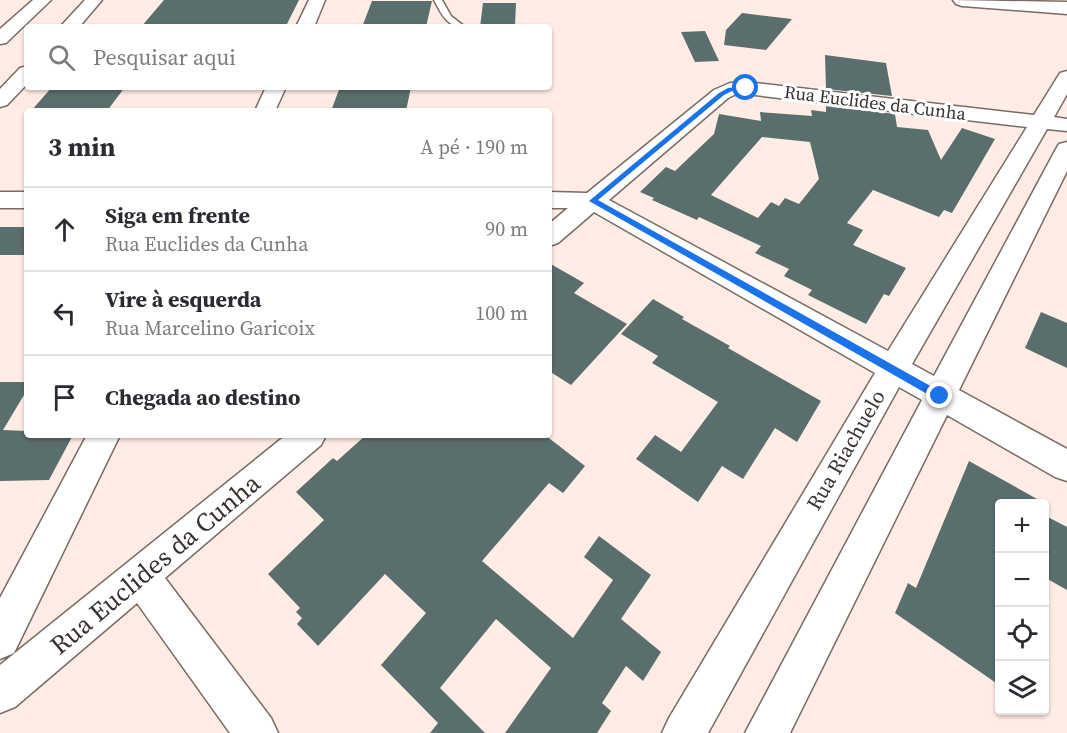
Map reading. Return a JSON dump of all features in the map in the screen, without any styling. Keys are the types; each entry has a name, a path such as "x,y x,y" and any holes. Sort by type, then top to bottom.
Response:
{"main road":[{"path":"962,0 1067,8"}],"street":[{"path":"0,39 43,0"},
{"path":"72,24 94,0"},
{"path":"306,24 317,0"},
{"path":"0,101 24,75"},
{"name":"Rua Riachuelo","path":"684,733 893,370 1052,124 1067,77"},
{"name":"Rua Euclides da Cunha","path":"552,235 730,89 746,88 1052,124"},
{"path":"266,108 275,90"},
{"path":"767,733 1067,149"},
{"path":"0,200 24,200"},
{"path":"552,200 593,201 1067,466"},
{"path":"0,639 102,438"},
{"name":"Rua Euclides da Cunha","path":"0,692 306,438"},
{"path":"140,576 256,733"}],"lane":[{"path":"438,0 448,18 457,24"}],"building":[{"path":"164,0 299,0 287,24 144,24"},
{"path":"372,1 432,1 427,24 363,24"},
{"path":"483,3 516,3 515,24 480,24"},
{"path":"742,13 792,19 766,50 724,45 726,30"},
{"path":"705,31 719,61 695,62 681,32"},
{"path":"825,55 886,63 892,96 826,89"},
{"path":"49,90 123,90 109,108 34,108"},
{"path":"339,90 410,90 407,108 332,108"},
{"path":"826,106 895,114 897,127 928,130 941,160 962,128 995,139 952,213 944,210 939,217 873,190 847,223 863,230 853,245 906,268 889,296 884,294 866,324 808,295 812,290 784,276 789,269 755,253 761,246 699,217 697,220 652,200 654,198 640,192 666,167 675,171 714,134 719,114 761,121 760,112 812,116 811,110 826,112","holes":["762,137 810,142 819,179 799,204 785,198 779,206 771,202 758,218 711,195"]},
{"path":"0,227 24,227 24,255 0,255"},
{"path":"552,265 584,283 574,293 627,324 571,385 552,373"},
{"path":"653,299 684,317 682,319 730,346 728,348 821,401 797,442 775,428 743,479 722,466 698,502 636,459 655,435 681,452 718,402 652,363 658,356 621,334"},
{"path":"1041,312 1067,323 1067,368 1025,348"},
{"path":"0,382 24,382 24,395 3,430 24,431 24,438 71,438 49,480 0,481"},
{"path":"363,438 549,438 585,466 563,493 549,483 482,561 573,638 613,580 584,557 599,536 651,575 621,619 661,652 643,681 626,666 602,703 611,711 597,733 505,733 551,668 496,619 440,688 485,733 430,733 438,723 381,665 426,613 385,574 318,646 297,624 302,618 296,612 300,608 268,574 324,520 296,492 333,458 337,461"},
{"path":"969,461 1037,499 995,499 995,682 895,613 908,583 916,588"},
{"path":"1049,518 1067,527 1067,590 1049,580"}],"route":[{"path":"746,88 730,89 722,94 593,201 940,396"}]}
